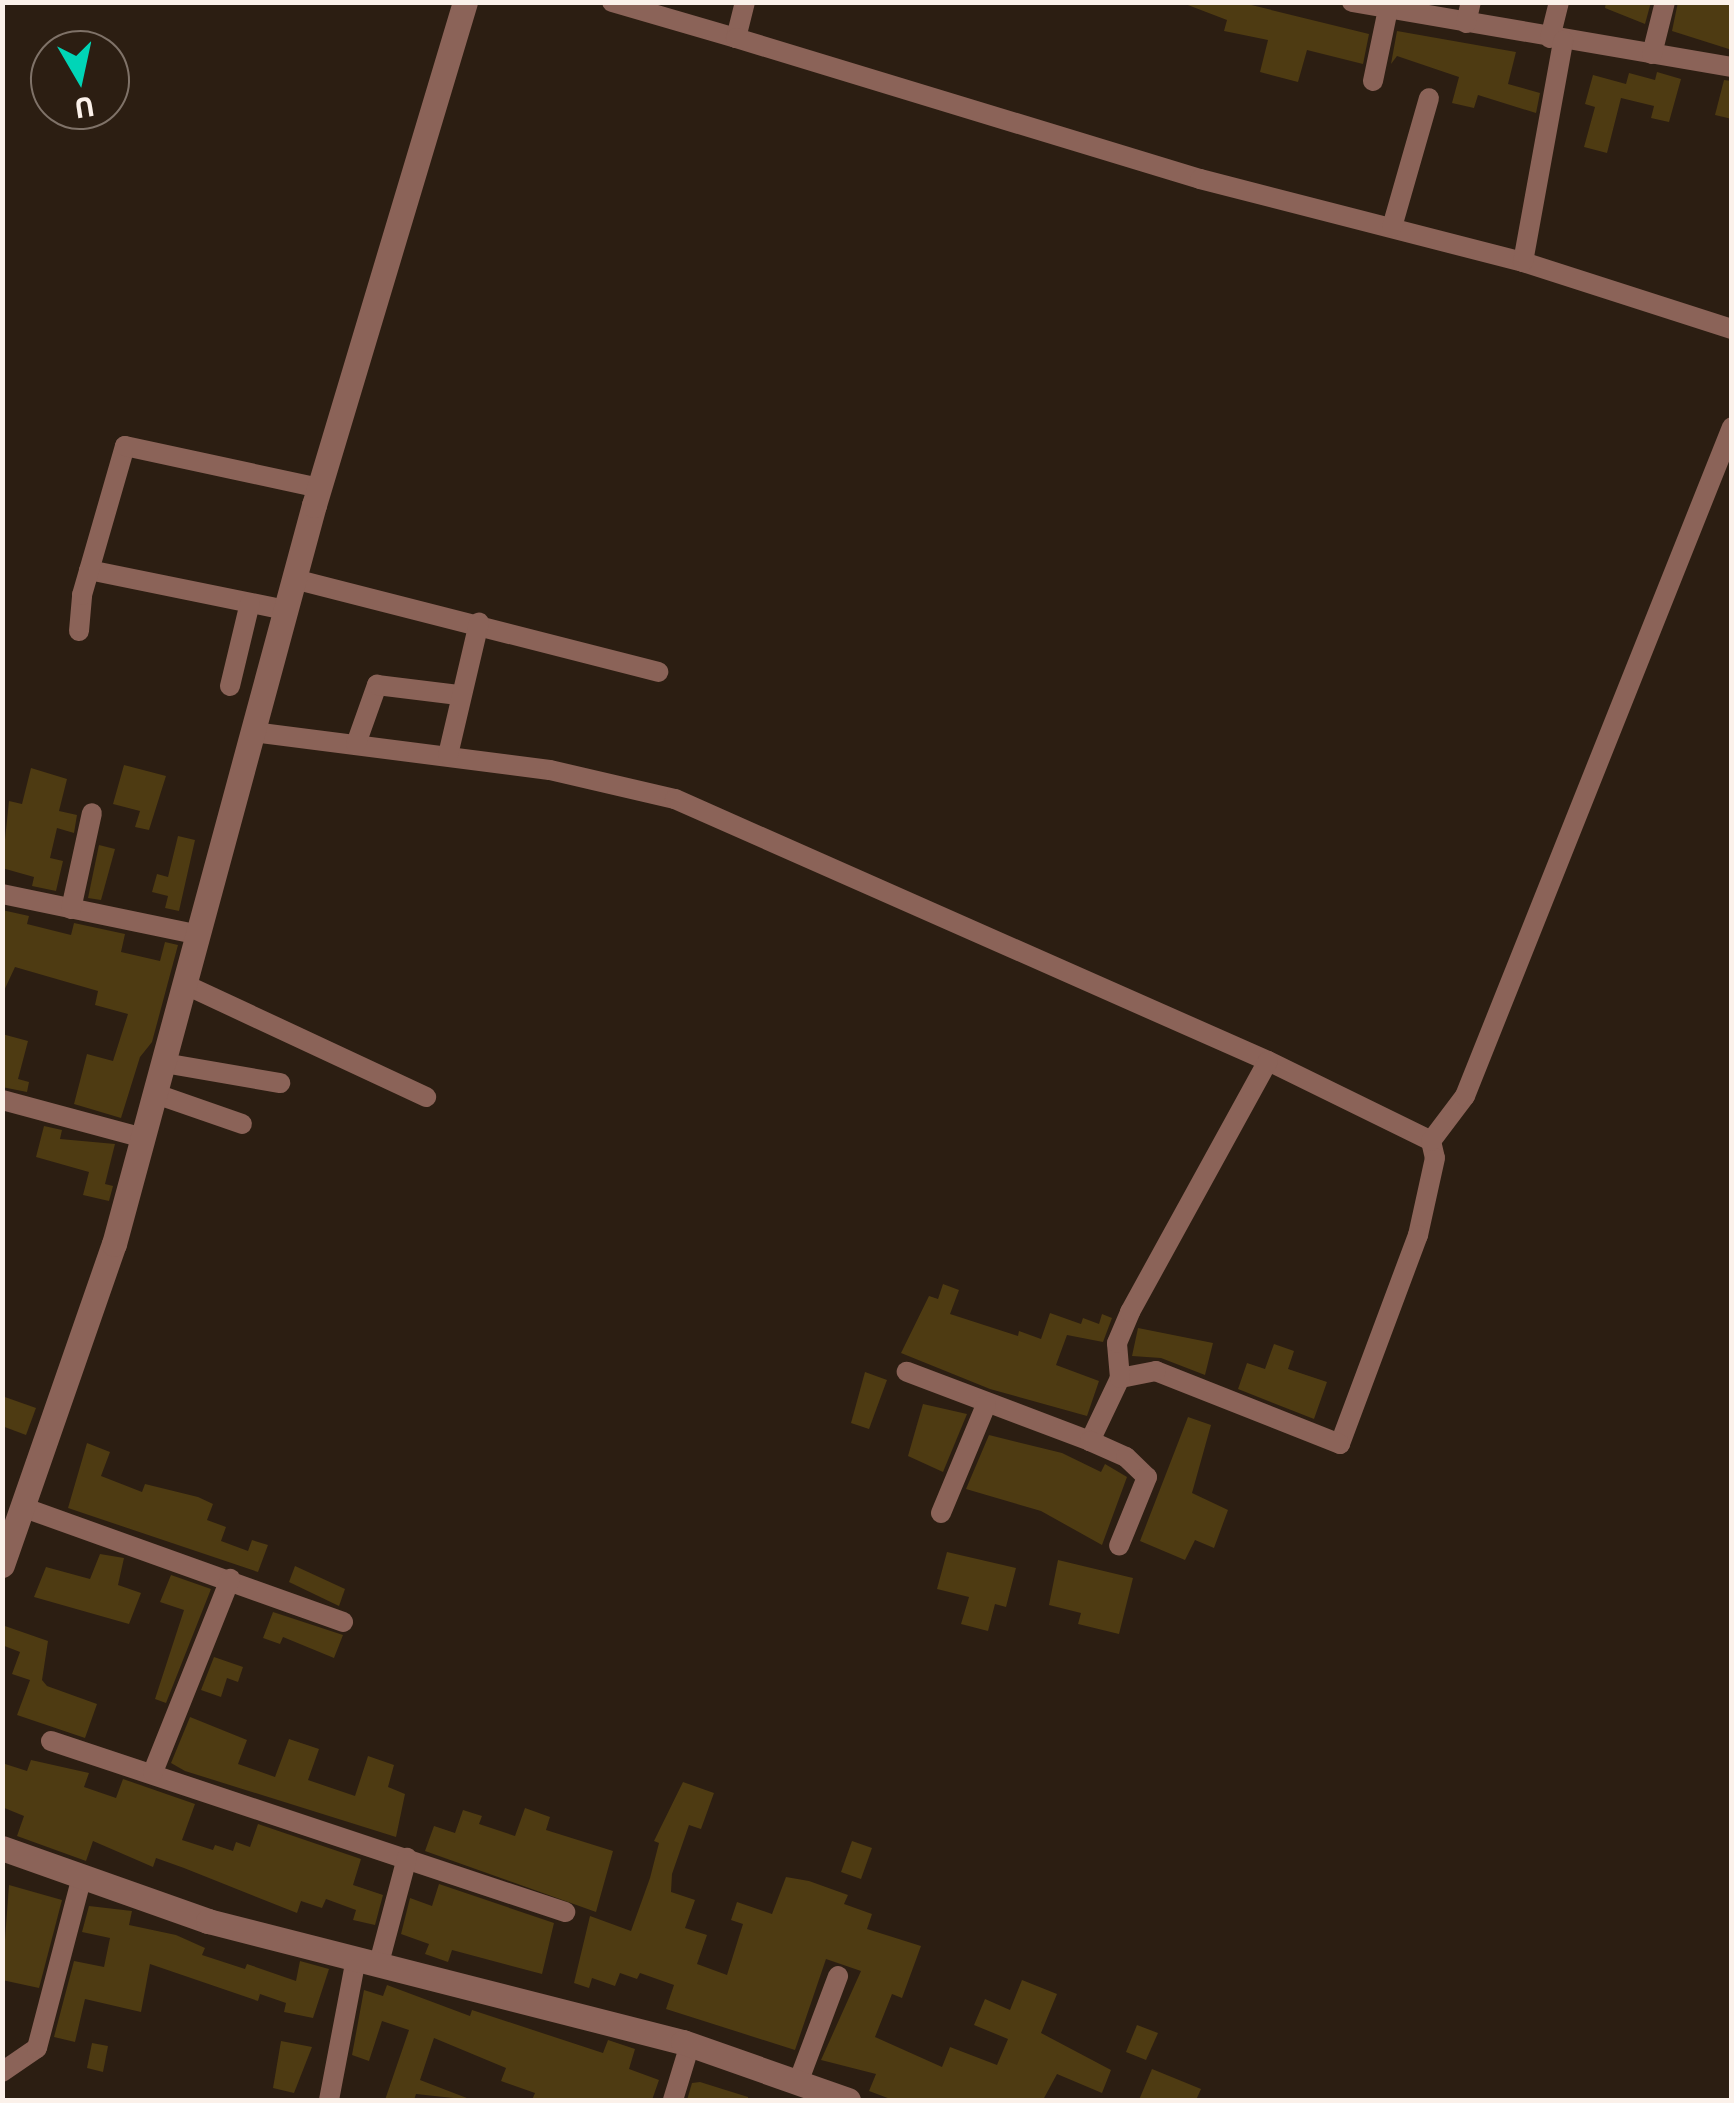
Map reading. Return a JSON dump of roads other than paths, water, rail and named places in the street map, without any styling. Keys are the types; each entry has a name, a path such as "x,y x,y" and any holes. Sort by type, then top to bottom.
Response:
{"street":[{"path":"2,1565 84,1341 200,935 285,610 465,2"},
{"path":"612,2 1200,178 1522,262 1732,329"},
{"path":"736,38 744,2"},
{"path":"1352,2 1388,9 1468,13 1557,40 1732,66"},
{"path":"1522,262 1557,40 1559,2"},
{"path":"1652,54 1665,2"},
{"path":"1373,80 1388,9"},
{"path":"1392,227 1429,98"},
{"path":"1431,1141 1466,1096 1732,427"},
{"path":"79,630 89,570 125,446 320,488"},
{"path":"89,570 285,610"},
{"path":"294,579 480,623 658,672"},
{"path":"230,686 250,603"},
{"path":"448,754 458,695 480,623"},
{"path":"356,744 376,686 458,695"},
{"path":"254,732 448,754 632,785 675,798 1268,1061 1431,1141"},
{"path":"71,909 92,814"},
{"path":"2,894 200,935"},
{"path":"186,985 426,1097"},
{"path":"1090,1441 1120,1378 1117,1343 1130,1312 1268,1061"},
{"path":"164,1063 280,1083"},
{"path":"156,1094 242,1124"},
{"path":"2,1100 144,1138"},
{"path":"1120,1378 1168,1373 1328,1442 1344,1442 1418,1234 1435,1158 1431,1141"},
{"path":"907,1372 1126,1457 1147,1477 1120,1546"},
{"path":"941,1513 986,1405"},
{"path":"22,1507 343,1622"},
{"path":"153,1772 230,1579"},
{"path":"51,1741 565,1912"},
{"path":"2,1848 208,1921 690,2044 799,2080 845,2100"},
{"path":"329,2100 367,1961 407,1858"},
{"path":"2,2072 37,2048 82,1877"},
{"path":"799,2080 838,1976"},
{"path":"673,2100 690,2044"}]}
